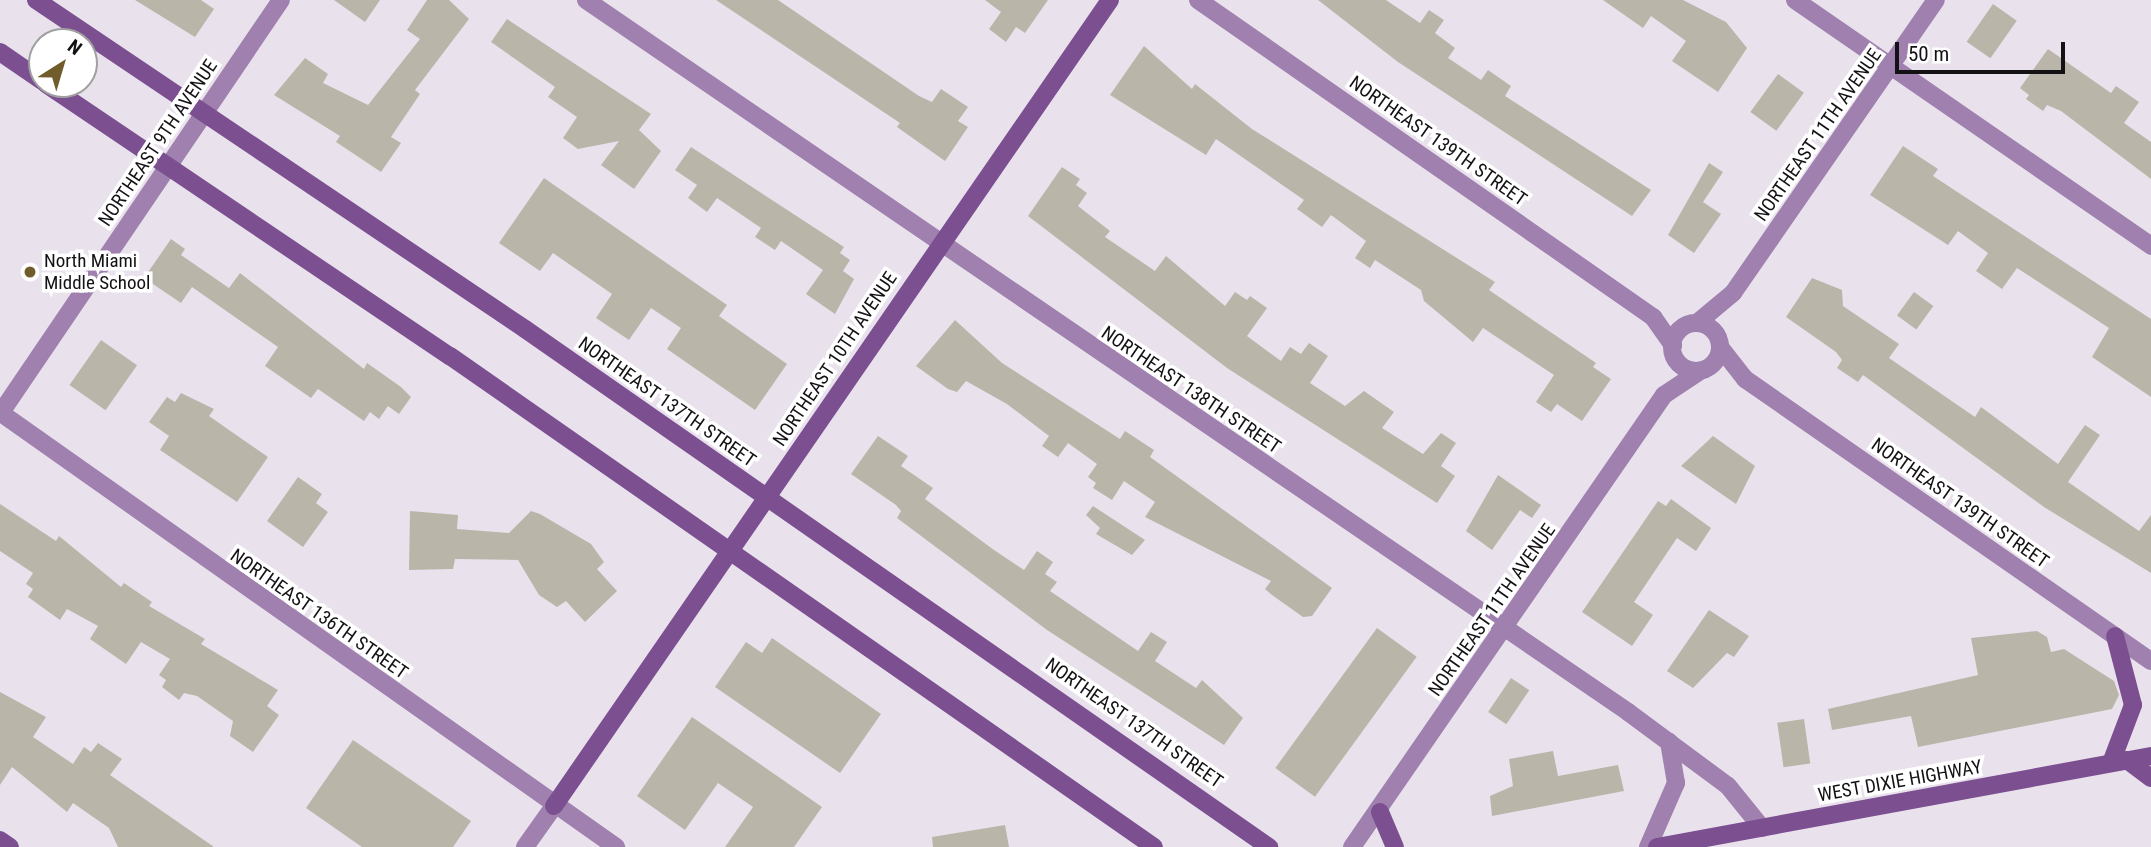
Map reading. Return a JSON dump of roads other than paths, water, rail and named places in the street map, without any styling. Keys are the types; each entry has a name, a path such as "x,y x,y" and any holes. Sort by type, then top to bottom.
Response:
{"street":[{"name":"NORTHEAST 137TH STREET","path":"36,0 767,496 1269,847"},
{"name":"NORTHEAST 9TH AVENUE","path":"0,414 281,0"},
{"name":"NORTHEAST 138TH STREET","path":"586,0 1669,742 1728,786 1762,828"},
{"name":"NORTHEAST 10TH AVENUE","path":"525,847 1110,0"},
{"name":"NORTHEAST 139TH STREET","path":"1198,0 1653,317 1673,348"},
{"path":"1795,0 2151,246"},
{"name":"NORTHEAST 11TH AVENUE","path":"1694,324 1733,293 1936,0"},
{"path":"0,52 28,72"},
{"path":"65,98 165,169 450,356 728,553 1154,847"},
{"name":"NORTHEAST 11TH AVENUE","path":"1720,345 1733,293"},
{"name":"NORTHEAST 139TH STREET","path":"1653,317 1694,324"},
{"path":"1694,324 1712,329 1720,345 1718,358 1702,370 1685,369 1673,348 1681,328 1694,324"},
{"name":"NORTHEAST 139TH STREET","path":"1720,345 1745,379 2151,661"},
{"name":"NORTHEAST 11TH AVENUE","path":"1664,395 1673,348"},
{"name":"NORTHEAST 139TH STREET","path":"1702,370 1745,379"},
{"name":"NORTHEAST 11TH AVENUE","path":"1352,847 1380,812 1664,395 1702,370"},
{"name":"NORTHEAST 136TH STREET","path":"0,414 554,806 616,847"},
{"path":"2115,636 2133,705 2119,762 2151,779"},
{"path":"1648,847 1676,783 1669,742"},
{"name":"WEST DIXIE HIGHWAY","path":"1657,847 2151,756"},
{"path":"1380,812 1395,847"},
{"path":"0,840 10,847"}],"place":[{"name":"North Miami Middle School","path":"30,272"}]}
